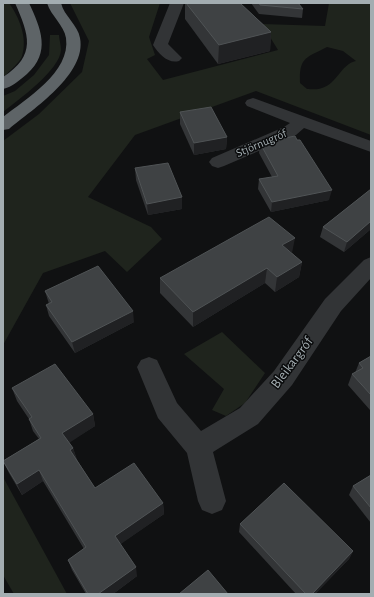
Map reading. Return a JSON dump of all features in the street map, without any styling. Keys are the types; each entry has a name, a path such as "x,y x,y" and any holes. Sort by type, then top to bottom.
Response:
{"highway":[{"path":"3,84 21,72 30,61 35,51 35,40 32,27 22,3"},
{"path":"3,124 58,79 70,61 73,38 54,3"}],"street":[{"path":"174,58 160,45 177,3"},
{"name":"Stjörnugróf","path":"253,103 371,147"},
{"name":"Stjörnugróf","path":"218,162 290,131 302,121"},
{"name":"Bleikargróf","path":"199,447 249,416 283,378 333,305 371,265"},
{"path":"149,367 167,410 199,447 212,501"}],"shaded area":[{"path":"3,3 9,3 19,21 22,28 24,49 21,58 3,77"},
{"path":"70,3 160,3 149,37 155,55 147,59 163,80 278,50 262,24 325,26 329,3 371,3 371,135 256,91 135,135 88,197 151,227 162,239 127,272 105,251 43,273 3,345 3,141 39,114 82,72 89,41","holes":["327,47 343,51 356,61 346,66 332,83 319,89 307,89 300,83 301,68 305,59 309,56"]},
{"path":"50,35 59,35 61,50 59,58 54,66 37,84 3,112 3,96 15,91 34,75 49,55"},
{"path":"222,332 265,373 245,403 226,416 212,410 224,389 184,354"},
{"path":"3,477 67,594 14,594 3,575"}],"building":[{"path":"186,3 240,3 271,32 219,45"},
{"path":"259,3 298,3 303,9 260,5"},
{"path":"211,107 227,137 194,143 180,112"},
{"path":"295,136 297,140 300,140 332,190 272,202 259,179 278,176 260,143"},
{"path":"168,163 182,197 147,204 135,168"},
{"path":"371,189 371,221 347,242 323,227"},
{"path":"269,217 295,238 282,245 302,262 277,277 267,268 193,312 160,278"},
{"path":"98,266 133,311 72,342 46,305 52,302 45,291"},
{"path":"371,356 371,395 352,374 363,368 359,363"},
{"path":"55,364 93,414 62,433 73,448 70,450 95,488 134,463 163,503 115,536 136,567 98,594 88,594 68,560 86,547 39,470 17,484 3,461 41,438 29,419 32,417 12,388"},
{"path":"371,475 371,508 353,486"},
{"path":"284,483 353,551 312,594 306,594 240,524"},
{"path":"208,570 228,594 179,594"}]}
